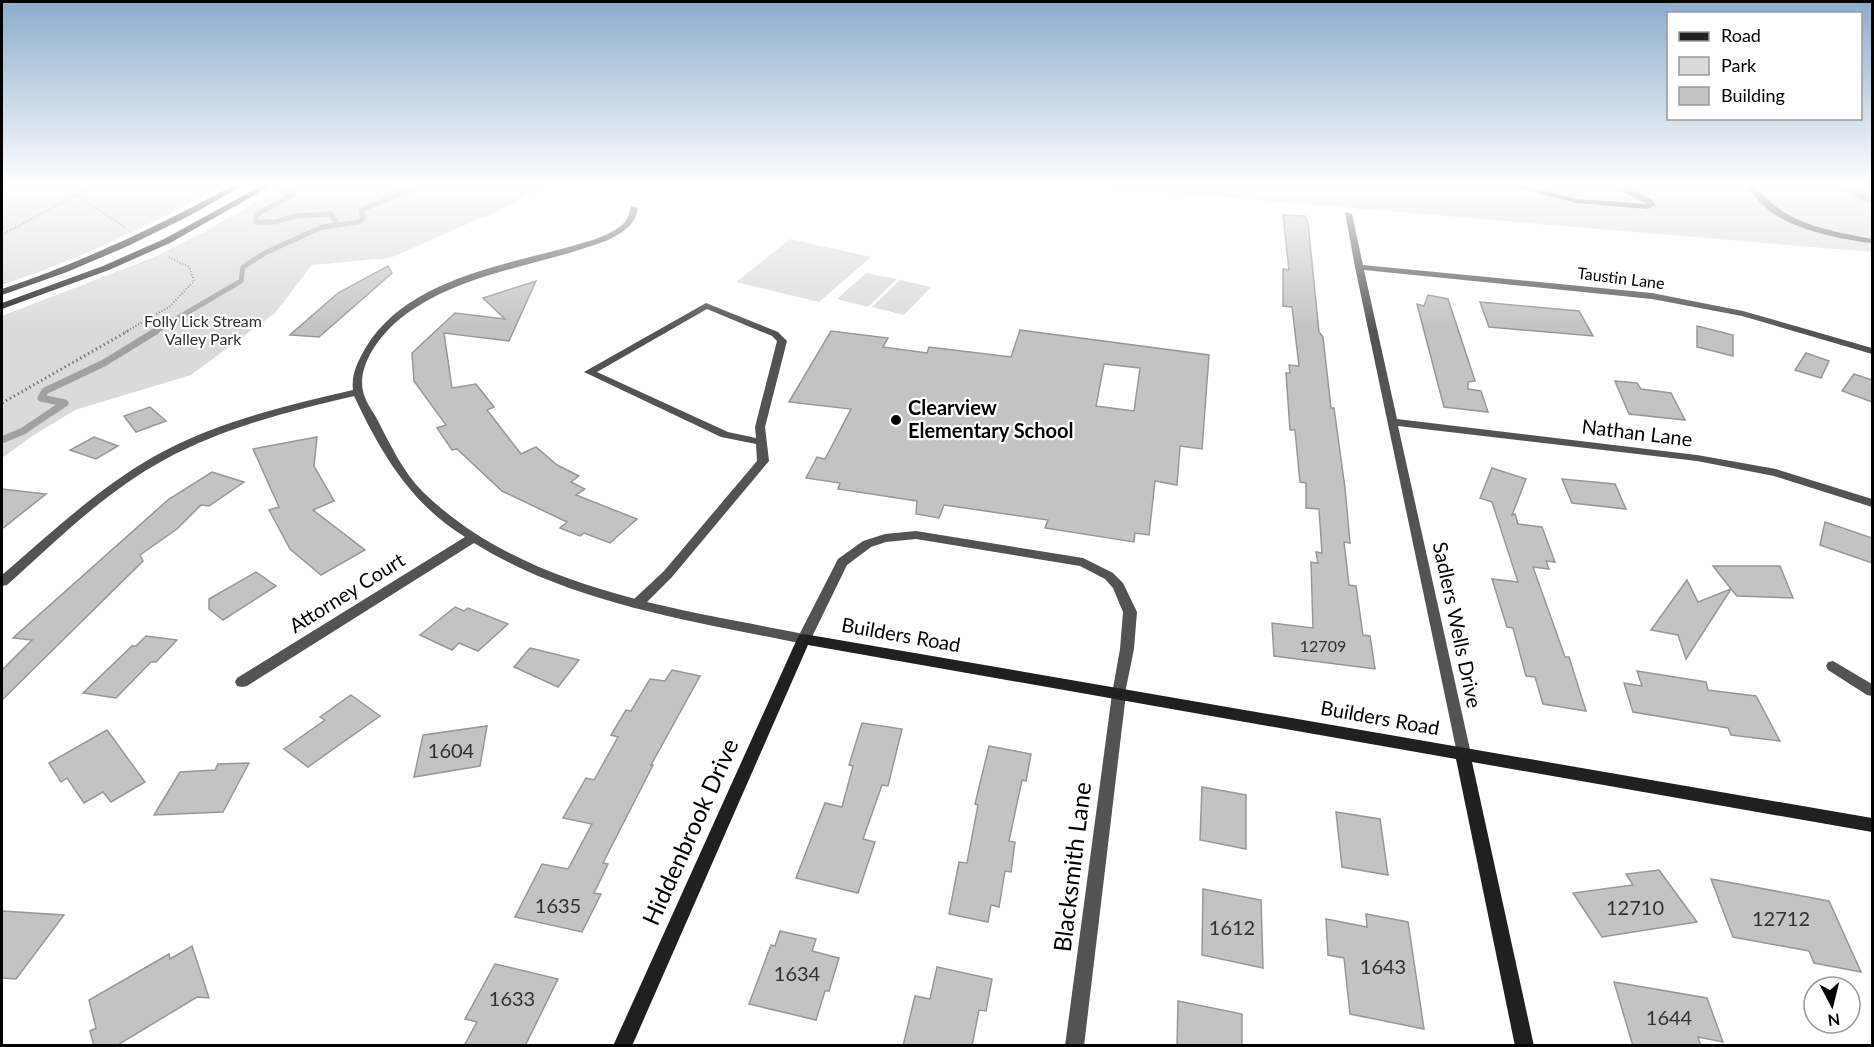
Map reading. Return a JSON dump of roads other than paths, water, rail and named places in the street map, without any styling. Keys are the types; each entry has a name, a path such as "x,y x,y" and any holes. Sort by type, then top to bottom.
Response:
{"street":[{"path":"2,292 86,261 148,233"},
{"path":"2,306 161,247 185,233"},
{"path":"2,582 104,495 159,459 227,427 265,414 357,392 359,369 367,351 379,335 410,308 448,287 477,276 607,237 613,233"},
{"name":"Sadlers Wells Drive","path":"1352,233 1525,1046"},
{"path":"1834,233 1872,241"},
{"path":"140,237 161,247"},
{"name":"Taustin Lane","path":"1359,267 1652,296 1743,314 1872,351"},
{"path":"638,603 668,574 759,467 764,456 760,427 782,345 781,339 776,334 706,306 589,372 725,435 762,442"},
{"name":"Builders Road","path":"357,392 396,466 418,493 448,520 472,537 511,559 559,579 638,603 804,639 1872,825"},
{"name":"Nathan Lane","path":"1392,422 1697,458 1776,473 1872,503"},
{"name":"Blacksmith Lane","path":"804,639 842,562 852,552 885,538 916,535 1083,562 1109,576 1122,593 1130,612 1127,649 1119,694 1074,1046"},
{"name":"Attorney Court","path":"242,682 472,537"},
{"name":"Hiddenbrook Drive","path":"622,1046 804,639"},
{"path":"1833,666 1872,692"}],"waterway":[{"path":"154,332 241,281 243,267 265,253 309,233"},
{"path":"2,440 23,431 65,403 41,398 45,391 104,363 156,331"}],"place":[{"name":"Clearview Elementary School","path":"896,420"}],"park label":[{"name":"Folly Lick Stream Valley Park","path":"203,330"}]}
